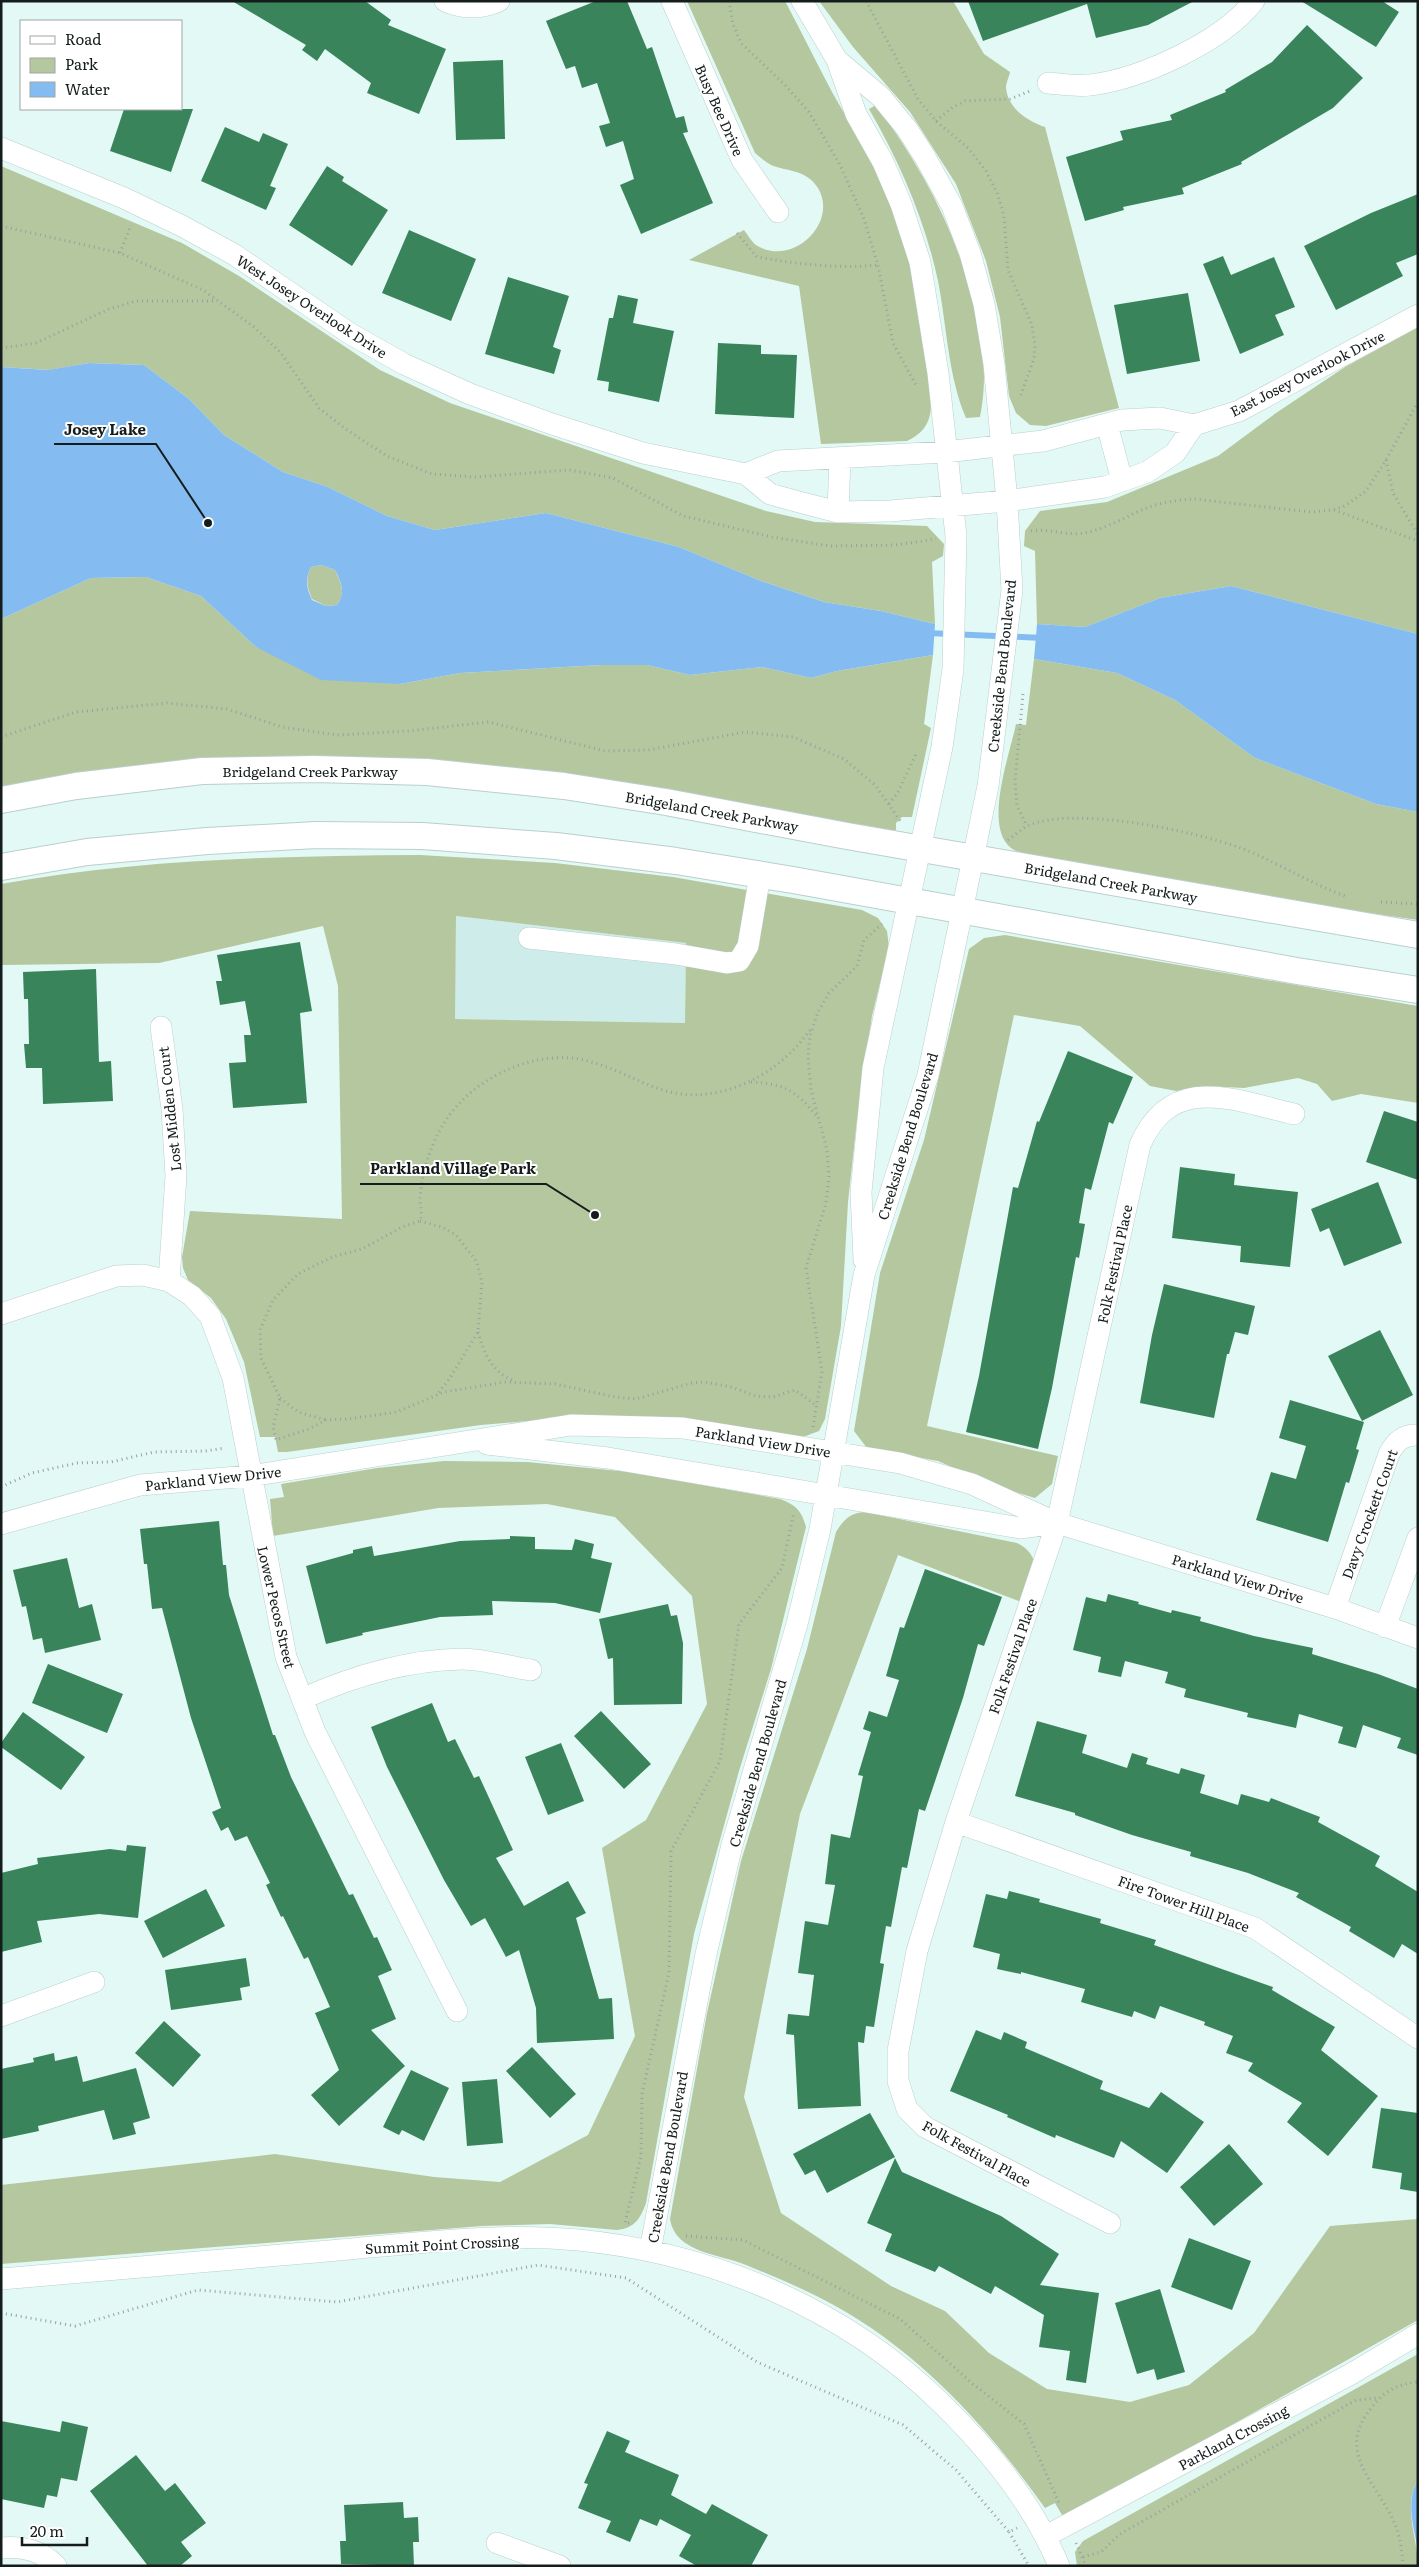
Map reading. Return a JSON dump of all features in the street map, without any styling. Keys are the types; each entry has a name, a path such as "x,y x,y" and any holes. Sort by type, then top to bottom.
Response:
{"main road":[{"name":"Bridgeland Creek Parkway","path":"1,800 76,786 202,771 315,769 427,772 564,786 976,846 1418,935"},
{"path":"1,867 87,852 207,841 316,835 422,836 556,846 676,860 1418,990"}],"street":[{"path":"446,1 460,7 476,8 499,1"},
{"name":"Busy Bee Drive","path":"672,1 742,160 778,212"},
{"name":"Creekside Bend Boulevard","path":"802,1 837,60 856,114 883,162 920,262 938,373 951,508 956,536 953,670 942,747 873,1068 861,1192 864,1274"},
{"path":"1048,83 1088,86 1128,78 1193,49 1245,12 1254,1"},
{"name":"Creekside Bend Boulevard","path":"650,2251 706,1954 732,1845 797,1624 826,1495 864,1274 928,1075 960,910 976,846 988,786 1012,590 1007,501 994,364 984,304 970,253 952,206 907,129 881,97 837,60"},
{"name":"West Josey Overlook Drive","path":"1,148 138,205 182,226 235,255 349,333 380,351 470,394 643,454 746,474 770,494 838,512 951,508"},
{"name":"East Josey Overlook Drive","path":"1194,425 1239,410 1418,315"},
{"path":"746,474 778,461 946,452 1043,441 1122,420 1160,418 1194,425 1175,453 1147,472 1105,487 951,508"},
{"path":"1107,424 1122,481"},
{"path":"838,512 840,458"},
{"path":"529,938 676,954 727,963 739,961 748,946 760,875"},
{"name":"Lost Midden Court","path":"161,1027 172,1109 176,1176 169,1281"},
{"name":"Folk Festival Place","path":"1110,2223 925,2127 907,2109 898,2081 898,2051 917,1951 956,1822 1057,1523 1140,1145 1148,1127 1161,1112 1177,1102 1196,1096 1216,1096 1294,1114"},
{"name":"Lower Pecos Street","path":"1,1314 116,1276 143,1274 169,1281 192,1296 210,1316 232,1378 286,1657 315,1732 457,2011"},
{"name":"Parkland View Drive","path":"1,1524 140,1485 250,1476 571,1424 683,1428 900,1463 972,1484 1057,1523 1335,1608 1418,1638"},
{"name":"Davy Crockett Court","path":"1335,1608 1389,1454 1395,1443 1403,1437 1418,1435"},
{"name":"Parkland View Drive","path":"457,1441 608,1458 1020,1528 1057,1523"},
{"path":"1385,1627 1418,1538"},
{"path":"302,1699 344,1680 404,1665 463,1659 531,1670"},
{"name":"Fire Tower Hill Place","path":"956,1822 1254,1928 1418,2038"},
{"path":"1,2016 94,1982"},
{"name":"Summit Point Crossing","path":"1,2279 489,2238 577,2240 650,2251 723,2270 785,2296 841,2325 886,2355 927,2389 963,2424 995,2460 1046,2536 1059,2566"},
{"name":"Parkland Crossing","path":"1046,2536 1064,2515 1351,2374 1418,2334"},
{"path":"497,2543 560,2566"},
{"path":"1,2548 13,2547 36,2551 56,2566"}],"path":[{"path":"729,1 733,24 741,44 785,85 810,112 840,165 864,219 878,265 893,343 918,389"},
{"path":"936,121 953,107 965,101 1010,99 1048,83"},
{"path":"120,253 138,205"},
{"path":"1,226 120,253 196,287 228,307 281,353 319,408 347,430 387,456 432,474 475,476 569,470 613,478 683,516 772,537 830,546 896,545 937,538"},
{"path":"737,234 757,257 826,266 853,267 878,265"},
{"path":"1,348 36,344 110,309 136,300 216,301"},
{"path":"1031,530 1048,529 1064,533 1084,533 1150,506 1194,498 1311,512 1333,510 1345,506 1366,491 1386,460 1418,402"},
{"path":"1386,460 1393,494 1418,535"},
{"path":"1333,510 1418,541"},
{"path":"1,737 76,712 167,703 227,709 282,727 336,735 408,732 489,722 605,751 648,750 745,732 793,736 844,759 875,785 902,823 922,838"},
{"path":"1020,721 1015,780 1017,806 1027,826"},
{"path":"889,804 898,792 922,743"},
{"path":"976,846 1008,840 1027,826 1054,820 1138,822 1209,838 1260,857 1314,885 1354,898"},
{"path":"1372,901 1418,904"},
{"path":"420,1221 420,1199 428,1156 445,1122 469,1095 498,1074 529,1062 564,1058 587,1061 668,1092 689,1095 712,1094 751,1082 778,1064 799,1046 811,1029 829,993 857,966 864,940 882,924"},
{"path":"808,1448 822,1372 806,1268 826,1203 829,1177 827,1150 817,1116 808,1057 811,1029"},
{"path":"751,1082 768,1083 787,1088 801,1097 817,1116"},
{"path":"517,1382 506,1378 487,1358 478,1332 482,1282 477,1262 456,1235 442,1227 420,1221 402,1227 362,1248 332,1257 298,1274 273,1300 260,1330 261,1358 280,1398 298,1412 326,1420 348,1420 397,1412 435,1396 474,1386 517,1382 555,1384 615,1397 636,1398 692,1383 715,1383 755,1396 773,1397 795,1390 817,1406"},
{"path":"435,1396 448,1381 478,1332"},
{"path":"276,1440 273,1427 280,1398"},
{"path":"1,1487 32,1473 77,1464 111,1462 154,1452 205,1451 276,1440 309,1429 326,1420"},
{"path":"799,1490 782,1568 740,1624 720,1761 671,1852 669,1973 642,2094 641,2156 625,2222 690,2237 743,2240 900,2319 973,2384 1024,2424 1086,2566"},
{"path":"1,2313 75,2326 198,2290 336,2302 538,2265 626,2278 757,2362 903,2425 956,2470 1009,2532 1029,2566"},
{"path":"1403,2566 1399,2535 1390,2514 1360,2464 1356,2447 1362,2419 1379,2398 1397,2386 1418,2382"},
{"path":"1083,2557 1101,2552 1120,2534 1356,2400 1379,2398"},
{"path":"1009,2532 1035,2518 1064,2515"}],"shaded area":[{"path":"456,916 686,943 685,1024 454,1019"}],"green space":[{"path":"687,1 785,1 832,92 872,161 892,207 906,253 922,322 925,345 931,410 924,428 907,441 821,444 799,286 689,260 744,230 756,245 770,251 784,251 797,246 808,238 817,227 822,215 823,201 818,188 808,177 771,165 755,153"},
{"path":"819,1 953,1 984,54 1010,72 1006,88 1011,102 1026,118 1045,127 1119,408 1046,426 1030,425 1016,413 1009,396 1000,317 986,261 956,184 910,112 853,47"},
{"path":"876,105 910,155 939,206 961,260 977,319 983,356 984,380 980,417 966,418 960,402 955,385 933,258 919,214 901,171 869,109"},
{"path":"1,166 182,243 239,276 380,370 450,403 766,511 815,522 927,526 944,544 943,556 932,562 935,624 881,611 824,602 761,581 679,547 546,513 435,530 387,516 328,487 283,472 224,435 189,399 144,365 89,363 49,370 1,367"},
{"path":"1418,327 1418,634 1231,586 1160,598 1085,627 1037,624 1035,551 1024,546 1025,531 1040,511 1107,502 1218,456 1276,413 1345,367"},
{"path":"321,565 335,570 339,579 342,592 337,605 326,606 312,599 308,587 308,575 311,567"},
{"path":"146,577 201,596 256,647 400,684 460,673 601,665 647,665 690,675 762,667 811,678 837,671 933,655 924,724 931,728 912,817 902,817 896,823 896,830 880,830 548,775 1,788 1,619 91,578"},
{"path":"1034,659 1117,673 1175,700 1255,758 1376,804 1418,812 1418,920 1251,896 1030,856 1011,848 1003,838 999,824 1001,789 1016,724 1026,725"},
{"path":"420,855 555,863 673,877 862,910 878,918 887,931 889,947 872,1016 857,1120 848,1202 841,1326 825,1419 819,1431 803,1437 563,1418 481,1425 287,1452 278,1452 275,1437 260,1437 244,1362 226,1319 211,1298 188,1280 183,1268 182,1257 190,1211 342,1219 338,986 323,926 159,963 1,965 1,884 105,869 157,864 262,858","holes":["456,916 686,943 685,1023 455,1019"]},
{"path":"1005,935 1418,1006 1418,1103 1361,1094 1332,1101 1317,1084 1298,1078 1244,1088 1206,1086 1176,1091 1150,1086 1080,1026 1014,1015 927,1426 1058,1456 1052,1484 1035,1498 998,1487 938,1461 867,1448 854,1431 880,1273 924,1140 969,949 984,938"},
{"path":"444,1461 527,1462 630,1472 780,1499 790,1503 797,1509 806,1527 771,1669 739,1771 694,1934 646,2203 641,2214 633,2225 617,2230 550,2224 482,2226 1,2264 1,2185 275,2154 434,2177 500,2182 588,2135 635,2036 602,1848 646,1820 707,1704 692,1596 615,1517 547,1504 438,1508 273,1536 270,1499 284,1497 281,1484 377,1468"},
{"path":"865,1512 1017,1543 1031,1555 1034,1562 1034,1570 1024,1603 898,1555 800,1814 744,2097 781,2213 891,2286 945,2311 989,2353 1047,2389 1130,2402 1189,2385 1254,2333 1330,2226 1418,2219 1418,2320 1072,2515 1062,2515 1055,2503 1045,2508 980,2425 930,2375 876,2331 834,2305 797,2287 746,2265 689,2246 680,2239 670,2219 707,2013 741,1861 807,1649 836,1532 848,1518"},
{"path":"1418,2354 1418,2481 1413,2490 1411,2511 1418,2566 1077,2566 1075,2552 1083,2541"}],"water":[{"path":"89,363 144,365 189,399 224,435 283,472 328,487 387,516 435,530 546,513 679,547 761,581 824,602 881,611 935,624 933,655 837,671 811,678 762,667 690,675 647,665 601,665 460,673 400,684 321,680 256,647 201,596 146,577 91,578 1,619 1,367 48,370","holes":["321,565 335,570 341,583 342,592 337,605 326,606 312,600 307,583 311,567"]},
{"path":"1231,586 1418,634 1418,812 1376,804 1255,758 1175,700 1117,673 1034,659 1037,624 1085,627 1160,598"},
{"path":"1418,2481 1418,2550 1411,2506 1414,2489"}],"building":[{"path":"232,1 365,1 391,20 388,25 446,49 419,114 367,93 371,83 325,49 317,61 302,50 306,45"},
{"path":"596,1 627,1 647,49 652,47 676,118 684,116 688,132 683,133 713,203 641,234 620,185 634,179 623,141 606,147 599,126 610,123 597,83 582,88 575,66 566,69 546,21"},
{"path":"968,1 1194,1 1148,25 1096,38 1087,4 983,41"},
{"path":"1301,1 1382,1 1399,12 1376,47"},
{"path":"1307,25 1363,78 1333,108 1241,162 1242,164 1182,188 1184,194 1123,207 1124,210 1085,221 1066,157 1123,140 1120,131 1172,120 1170,115 1226,92 1225,90 1272,62"},
{"path":"503,60 505,139 456,140 453,62"},
{"path":"193,109 171,172 110,151 124,110"},
{"path":"225,127 259,142 263,133 288,144 270,186 276,188 266,210 201,181"},
{"path":"327,166 344,177 342,181 388,210 352,266 289,225"},
{"path":"1418,194 1418,254 1396,263 1403,276 1336,310 1304,246 1371,213"},
{"path":"409,230 476,259 451,321 382,293"},
{"path":"1223,256 1231,275 1274,257 1295,307 1275,315 1284,335 1240,354 1203,264"},
{"path":"508,277 569,296 553,347 561,350 554,374 485,354"},
{"path":"1188,293 1200,361 1127,374 1114,305"},
{"path":"618,295 638,299 633,323 674,331 659,402 608,391 609,382 597,380 609,318 613,318"},
{"path":"718,343 761,345 761,354 797,355 794,418 715,414"},
{"path":"300,942 312,1011 300,1013 307,1103 233,1108 229,1063 246,1062 244,1035 251,1035 245,1001 220,1005 216,981 222,981 217,955"},
{"path":"96,969 99,1062 111,1061 113,1101 43,1104 42,1068 26,1068 24,1044 29,1044 28,999 24,999 23,972"},
{"path":"1068,1051 1133,1077 1113,1124 1109,1122 1091,1190 1085,1188 1079,1223 1085,1224 1079,1258 1076,1257 1052,1388 1038,1449 966,1432 979,1376 1013,1187 1018,1188 1037,1121 1039,1122"},
{"path":"1384,1111 1418,1122 1418,1180 1366,1162"},
{"path":"1180,1167 1235,1174 1234,1185 1298,1192 1290,1267 1240,1262 1241,1246 1172,1238"},
{"path":"1378,1182 1402,1243 1344,1266 1329,1228 1320,1232 1311,1209"},
{"path":"1164,1284 1255,1306 1248,1335 1235,1332 1229,1354 1227,1354 1214,1418 1140,1403 1152,1335"},
{"path":"1380,1330 1413,1395 1362,1421 1328,1356"},
{"path":"1290,1400 1364,1422 1356,1449 1359,1450 1349,1483 1346,1482 1328,1542 1256,1520 1271,1472 1296,1479 1306,1446 1279,1438"},
{"path":"219,1521 223,1565 226,1565 229,1595 273,1735 275,1735 291,1777 349,1895 353,1894 374,1938 377,1937 392,1970 378,1976 396,2019 371,2030 405,2066 339,2126 311,2095 339,2070 315,2013 330,2007 308,1957 304,1959 283,1916 281,1917 266,1885 270,1883 247,1836 235,1841 228,1827 221,1831 212,1812 221,1808 191,1718 162,1608 152,1609 147,1564 144,1564 140,1529"},
{"path":"510,1536 535,1537 535,1549 572,1550 575,1539 594,1544 591,1558 612,1563 600,1613 555,1603 492,1601 493,1615 440,1617 362,1633 363,1635 326,1644 306,1566 353,1553 353,1550 372,1546 374,1556 460,1541 510,1539"},
{"path":"67,1558 79,1608 92,1604 101,1640 45,1653 42,1638 33,1640 26,1606 22,1607 13,1570"},
{"path":"925,1569 1002,1597 984,1646 978,1644 963,1698 925,1811 919,1809 907,1868 902,1867 891,1927 886,1926 880,1963 884,1964 874,2027 866,2026 864,2043 858,2042 861,2106 798,2109 794,2035 786,2034 788,2014 809,2016 814,1975 798,1973 805,1921 828,1925 835,1885 825,1884 831,1834 850,1838 863,1776 858,1775 871,1732 863,1729 869,1711 887,1717 899,1680 886,1676 900,1627 904,1628"},
{"path":"1108,1594 1171,1613 1172,1610 1201,1617 1200,1621 1254,1636 1313,1648 1312,1654 1378,1674 1418,1689 1418,1755 1397,1748 1401,1738 1363,1725 1356,1748 1338,1743 1343,1727 1299,1714 1296,1728 1247,1717 1248,1713 1184,1697 1186,1689 1165,1683 1168,1672 1125,1661 1121,1677 1098,1672 1101,1657 1073,1650 1086,1597 1106,1602"},
{"path":"668,1604 671,1616 677,1615 683,1643 682,1704 614,1705 613,1658 608,1659 599,1619"},
{"path":"48,1664 123,1694 107,1733 32,1703"},
{"path":"432,1703 448,1742 455,1739 474,1778 479,1776 513,1850 496,1858 524,1906 568,1881 586,1913 576,1918 599,1999 612,1998 614,2039 537,2043 536,2008 519,1950 506,1957 485,1918 471,1926 444,1880 387,1767 371,1727"},
{"path":"601,1711 651,1764 624,1789 574,1736"},
{"path":"23,1712 85,1757 61,1790 1,1747 1,1743"},
{"path":"1037,1721 1087,1735 1082,1753 1127,1768 1132,1753 1148,1758 1146,1764 1179,1774 1181,1768 1205,1775 1200,1793 1238,1805 1241,1794 1269,1802 1271,1798 1320,1817 1318,1822 1380,1856 1375,1866 1418,1892 1418,1954 1402,1944 1394,1958 1349,1931 1351,1927 1296,1897 1299,1893 1248,1873 1190,1856 1191,1852 1132,1835 1075,1815 1075,1813 1015,1796"},
{"path":"561,1743 584,1801 548,1815 525,1757"},
{"path":"127,1845 146,1847 138,1918 99,1914 37,1921 42,1942 1,1952 1,1873 38,1864 37,1858 110,1849 126,1851"},
{"path":"206,1889 225,1926 163,1958 144,1921"},
{"path":"1009,1891 1040,1899 1039,1902 1101,1919 1100,1923 1156,1940 1154,1945 1273,1987 1272,1990 1335,2027 1321,2050 1378,2096 1328,2156 1287,2122 1302,2103 1248,2071 1253,2063 1226,2053 1233,2036 1204,2025 1205,2022 1160,2006 1155,2019 1134,2011 1132,2017 1081,2002 1085,1989 1021,1972 1021,1974 997,1969 1000,1954 973,1947 986,1894 1007,1899"},
{"path":"246,1958 250,1986 240,1988 242,2000 171,2010 165,1970"},
{"path":"164,2021 201,2055 173,2087 135,2053"},
{"path":"976,2030 1001,2040 1004,2032 1027,2042 1025,2048 1103,2081 1100,2089 1149,2108 1161,2092 1204,2122 1167,2173 1121,2141 1114,2158 1056,2135 1055,2138 1007,2117 1008,2115 950,2091"},
{"path":"532,2047 576,2094 550,2118 506,2071"},
{"path":"54,2053 55,2061 77,2056 83,2082 136,2068 150,2118 133,2123 136,2134 113,2140 104,2110 38,2126 39,2131 1,2139 1,2069 34,2062 33,2058"},
{"path":"411,2070 449,2088 424,2141 402,2130 399,2135 383,2127"},
{"path":"497,2079 503,2143 467,2146 462,2082"},
{"path":"1381,2108 1418,2113 1418,2192 1400,2189 1402,2173 1372,2168"},
{"path":"870,2113 895,2157 827,2193 815,2170 805,2175 793,2154"},
{"path":"1229,2144 1263,2184 1214,2226 1180,2187"},
{"path":"895,2158 902,2172 1001,2216 1059,2254 1040,2285 1099,2293 1086,2383 1066,2380 1070,2351 1039,2347 1044,2315 995,2286 991,2294 939,2266 935,2272 885,2251 892,2234 867,2223"},
{"path":"1189,2238 1251,2261 1232,2310 1171,2287"},
{"path":"1160,2289 1185,2372 1157,2380 1154,2369 1137,2374 1115,2303"},
{"path":"1,2421 60,2432 62,2421 88,2427 77,2481 61,2478 57,2497 47,2495 44,2508 1,2499"},
{"path":"607,2431 630,2441 625,2452 679,2475 671,2495 706,2514 712,2504 768,2535 751,2566 697,2566 679,2556 691,2535 660,2519 657,2526 640,2519 630,2542 606,2532 611,2521 578,2508 588,2484 584,2483"},
{"path":"136,2455 165,2491 175,2483 206,2523 181,2542 192,2556 180,2566 148,2566 90,2491"},
{"path":"403,2502 404,2518 418,2517 419,2542 413,2542 414,2566 341,2564 340,2541 346,2541 344,2505"}],"waterway":[{"path":"927,633 1044,638"}],"place":[{"name":"Josey Lake","path":"208,523"},
{"name":"Parkland Village Park","path":"595,1215"}]}
